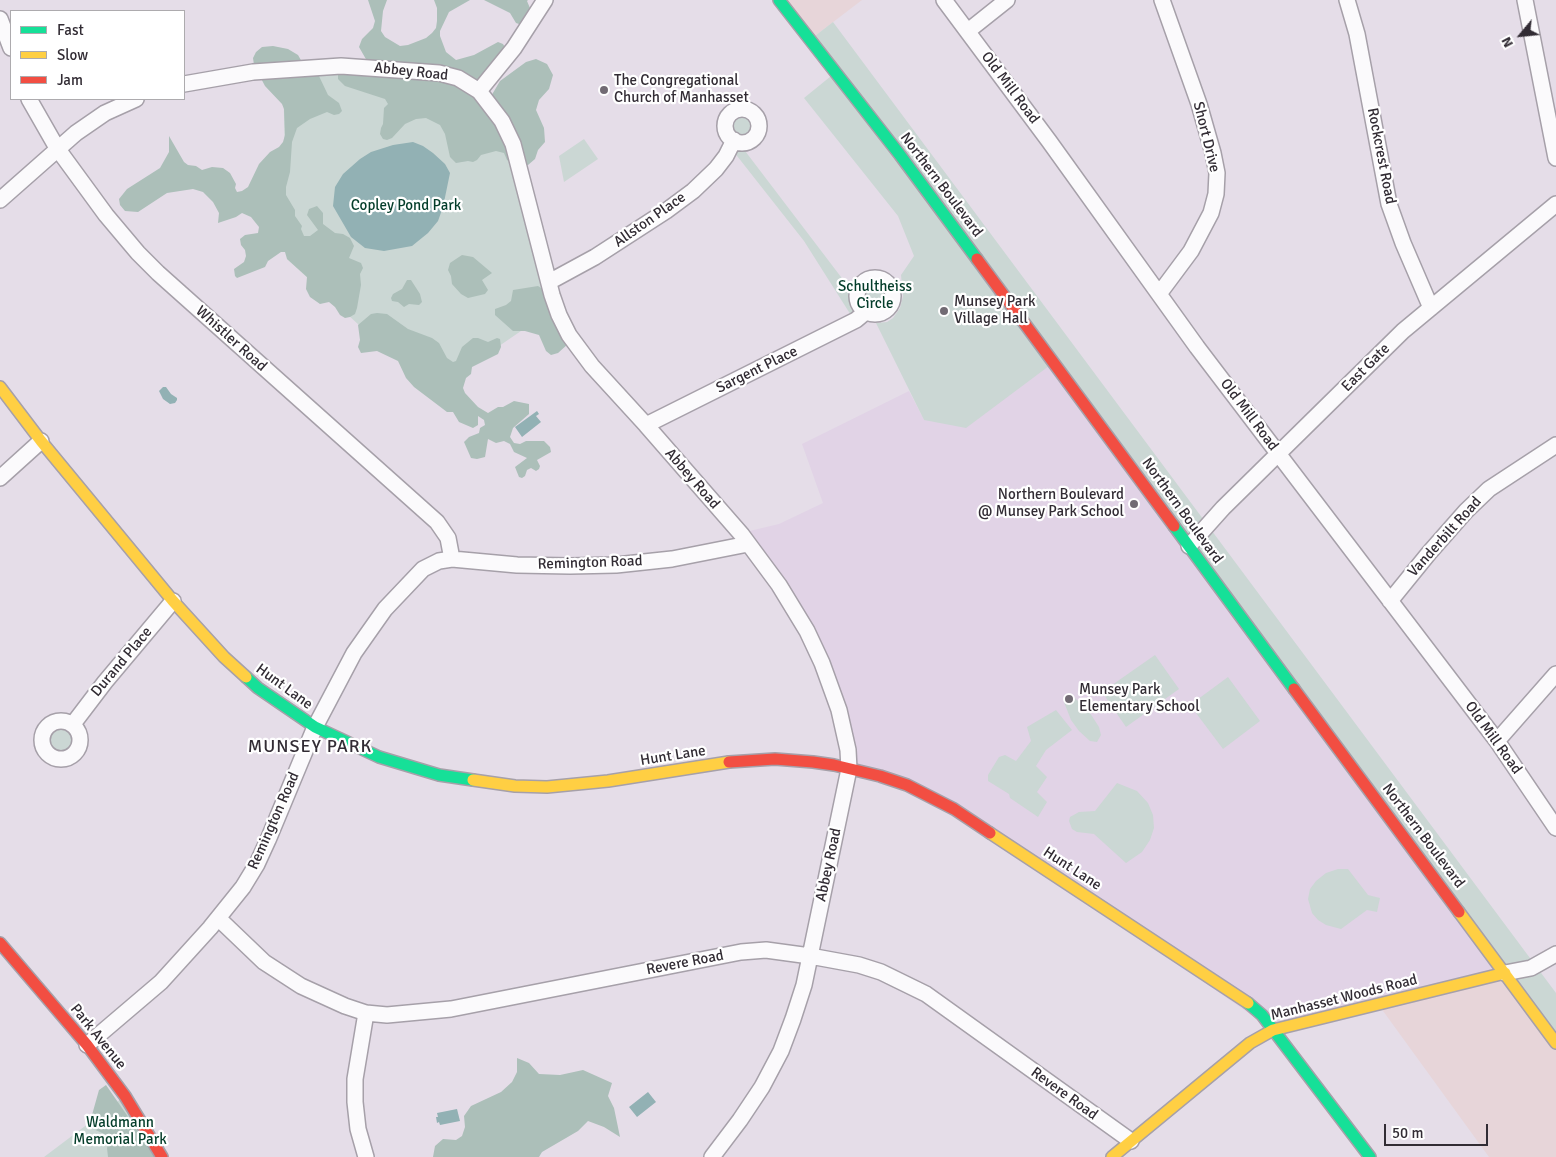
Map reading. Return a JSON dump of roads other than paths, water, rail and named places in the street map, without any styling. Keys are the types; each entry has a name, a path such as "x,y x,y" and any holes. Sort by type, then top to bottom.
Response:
{"street":[{"path":"479,91 514,48 545,0"},
{"name":"Northern Boulevard","path":"779,0 900,155 1556,1043"},
{"name":"Old Mill Road","path":"944,0 1197,347 1497,741 1556,828"},
{"path":"968,32 1007,0"},
{"name":"Short Drive","path":"1159,294 1191,250 1211,212 1216,194 1217,173 1198,104 1162,0"},
{"name":"Rockcrest Road","path":"1347,0 1357,34 1390,204 1403,243 1431,308"},
{"path":"1525,0 1556,158"},
{"path":"0,19 10,45"},
{"name":"Abbey Road","path":"185,84 253,72 341,66 438,73 458,78 479,91 502,121 513,144 559,316 578,348 748,544 779,585 807,631 822,663 842,721 848,750 849,769 810,956 801,993 781,1051 762,1087 712,1157"},
{"name":"Whistler Road","path":"30,100 57,148 106,215 138,253 437,522 448,538 452,559"},
{"path":"0,200 57,148 90,123 134,100"},
{"name":"Allston Place","path":"549,282 595,257 666,211 693,191 716,169 726,156 734,140"},
{"name":"East Gate","path":"1189,546 1223,508 1403,331 1556,204"},
{"name":"Sargent Place","path":"646,425 856,320 862,315 864,310"},
{"name":"Hunt Lane","path":"0,386 41,441 173,601 240,674 315,727 379,757 439,775 514,786 547,787 608,781 728,762 754,760 813,762 880,776 907,785 954,809 1253,1006 1274,1030 1370,1157"},
{"path":"0,478 41,441"},
{"name":"Vanderbilt Road","path":"1390,601 1466,511 1489,489 1556,445"},
{"name":"Remington Road","path":"87,1045 161,982 218,918 242,887 257,864 315,727 354,653 385,609 422,569 439,561 452,559 517,565 616,565 672,559 748,544"},
{"name":"Durand Place","path":"73,724 105,682 173,601"},
{"path":"1497,741 1556,674"},
{"name":"Revere Road","path":"218,918 257,956 284,976 317,994 366,1012 387,1014 451,1010 741,952 766,950 859,965 881,972 926,994 1131,1141"},
{"name":"Park Avenue","path":"0,943 87,1045 135,1109 162,1157"},
{"path":"1505,973 1531,968 1556,954"},
{"name":"Manhasset Woods Road","path":"1112,1157 1250,1043 1274,1030 1505,973"},
{"path":"366,1012 355,1079 355,1102 358,1129 366,1157"}],"place":[{"name":"The Congregational Church of Manhasset","path":"604,90"},
{"name":"Munsey Park Village Hall","path":"944,311"},
{"name":"Northern Boulevard @ Munsey Park School","path":"1134,504"},
{"name":"Munsey Park Elementary School","path":"1069,699"}],"district":[{"name":"MUNSEY PARK","path":"310,747"}],"park label":[{"name":"Copley Pond Park","path":"406,206"},
{"name":"Schultheiss Circle","path":"875,296"},
{"name":"Waldmann Memorial Park","path":"120,1132"}]}
